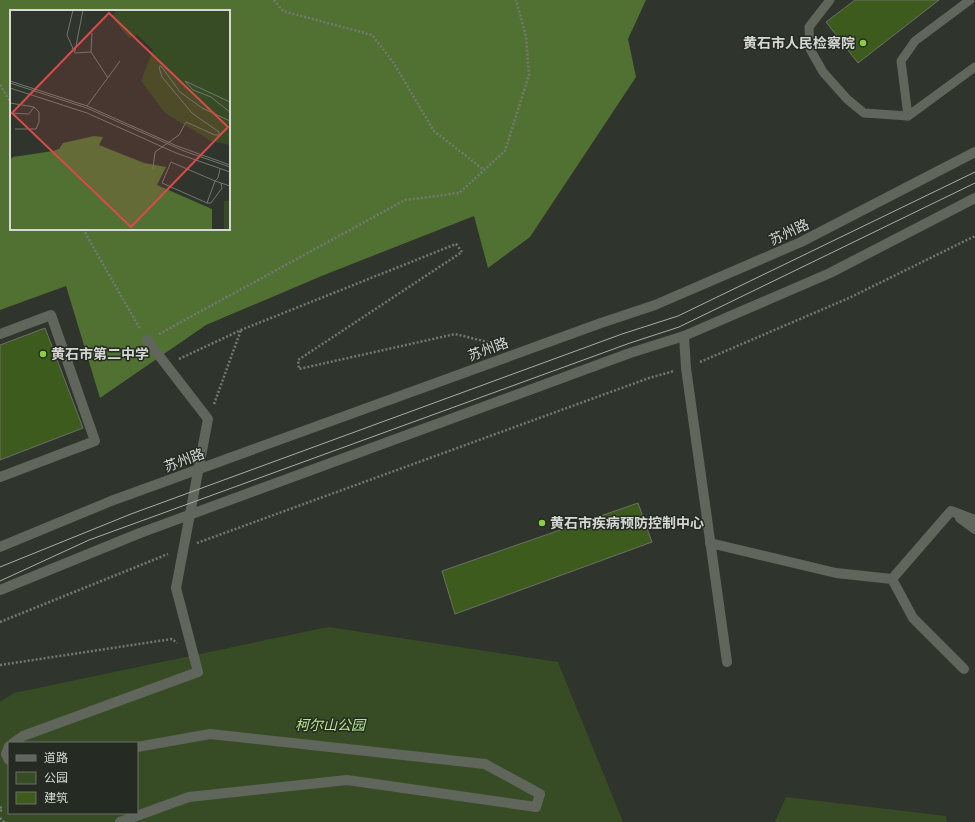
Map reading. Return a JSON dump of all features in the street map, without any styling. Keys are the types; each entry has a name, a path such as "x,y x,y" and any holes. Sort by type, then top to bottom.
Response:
{"street":[{"name":"苏州路","path":"0,547 111,502 594,325 655,305 801,242 975,152"},
{"path":"0,590 148,530 623,356 684,336 830,273 975,198"},
{"path":"0,334 51,315 95,441 0,477"},
{"path":"684,336 686,368 727,662"},
{"path":"14,742 23,736 198,672 176,588 208,419 147,340"},
{"path":"892,579 951,511"},
{"path":"951,511 975,520"},
{"path":"951,511 975,529"},
{"path":"710,543 836,573 892,579"},
{"path":"892,579 912,618 964,669"},
{"path":"120,822 189,797 347,780 536,807 540,794 485,764 210,734 138,747"},
{"path":"8,749 6,754 8,758"}],"lane":[{"path":"830,0 809,27 810,49 823,72 847,99 864,113 908,116 975,67"},
{"path":"908,116 901,61 915,40 970,0"}],"path":[{"path":"274,0 283,11 372,35 393,62 434,131 484,170"},
{"path":"84,230 147,340 405,200 459,193 505,151 529,75 526,36 516,0"},
{"path":"0,85 10,101"},
{"path":"196,543 649,378 686,368 849,298 975,236"},
{"path":"166,365 241,330 456,244 462,252 298,360 299,369 456,334 501,345"},
{"path":"208,419 241,330"},
{"path":"0,622 174,552"},
{"path":"0,666 172,639 192,652"},
{"path":"0,807 2,808 0,813"},
{"path":"0,818 4,822"}],"green space":[{"path":"0,0 646,0 628,39 636,77 530,237 488,268 474,216 324,275 206,325 100,398 66,286 0,310"},
{"name":"柯尔山公园","path":"328,627 558,662 623,822 0,822 0,702 14,693"},
{"path":"786,797 946,816 947,822 775,822"}],"building":[{"name":"黄石市人民检察院","path":"855,0 939,0 858,63 826,22"},
{"path":"45,328 83,428 0,460 0,345"},
{"path":"638,503 652,542 455,614 442,571"}],"tram line":[{"path":"0,567 131,514 622,334 678,316 975,172"},
{"path":"0,581 89,540 630,343 679,327 975,183"}],"place":[{"name":"黄石市人民检察院","path":"863,43"},
{"name":"黄石市第二中学","path":"43,354"},
{"name":"黄石市疾病预防控制中心","path":"542,523"}]}
